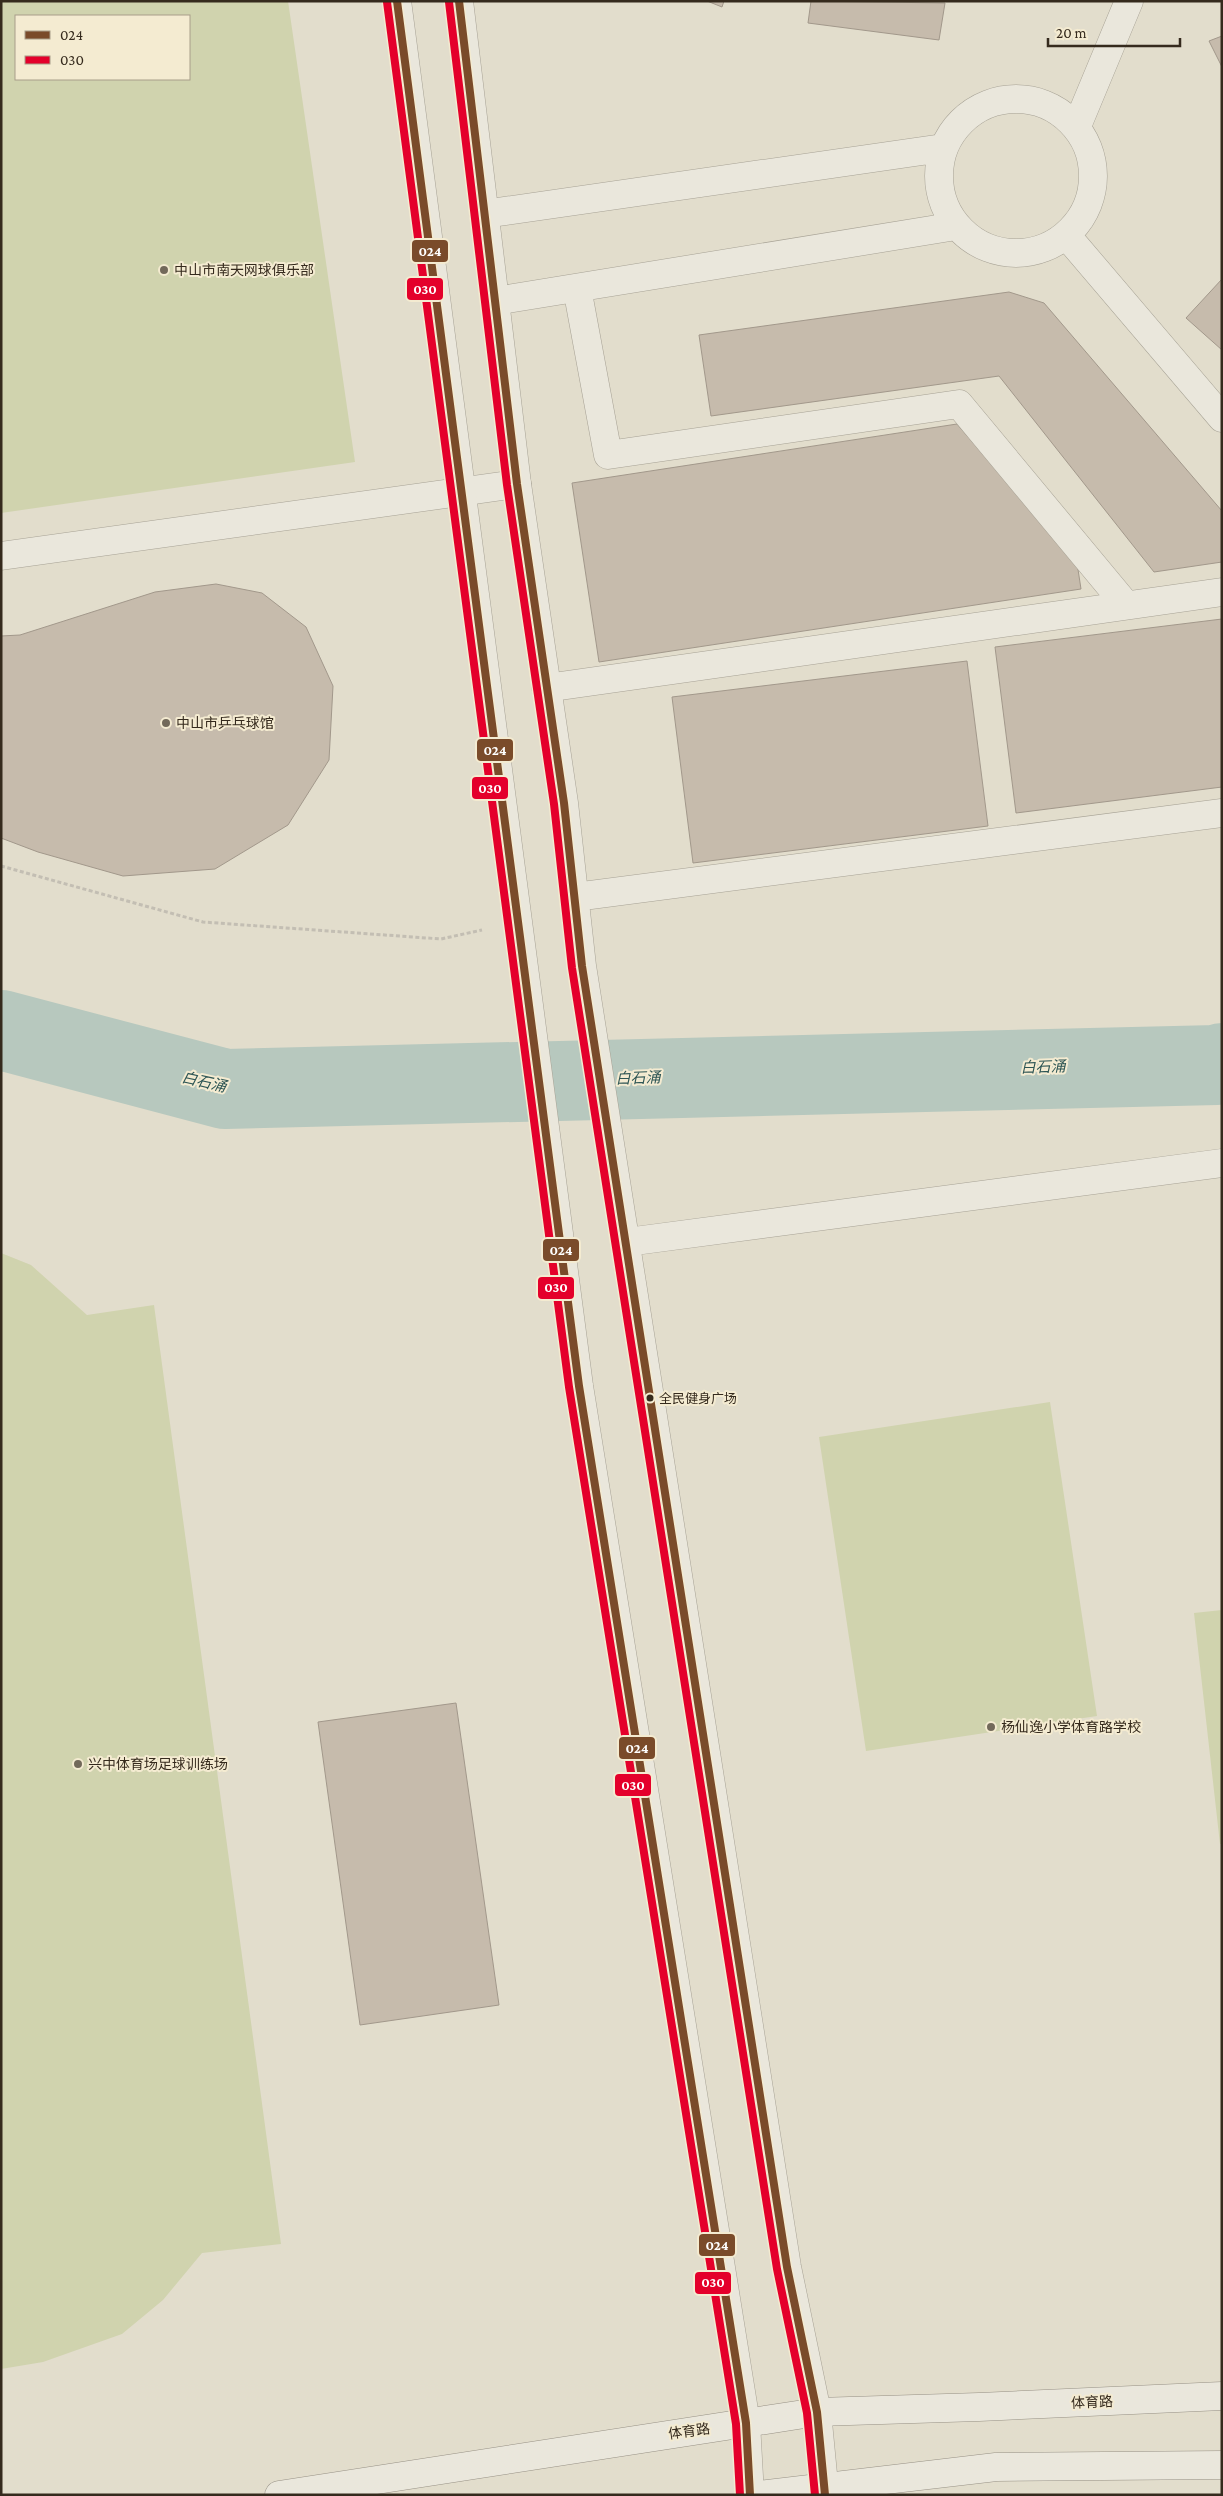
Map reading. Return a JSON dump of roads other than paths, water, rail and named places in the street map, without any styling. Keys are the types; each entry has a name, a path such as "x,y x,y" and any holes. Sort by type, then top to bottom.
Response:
{"street":[{"path":"397,1 580,1396 746,2423 750,2495"},
{"path":"459,1 517,484 564,802 582,966 619,1206 627,1242 785,2257 817,2412 825,2491"},
{"path":"1077,126 1129,1"},
{"path":"1004,99 1031,99 1056,108 1077,126 1089,147 1094,171 1092,195 1082,217 1066,236 1046,248 1022,253 998,252 975,242 956,226 945,209 939,189 938,168 943,148 957,125 978,108 1004,99"},
{"path":"484,214 943,148"},
{"path":"495,301 956,226"},
{"path":"1066,236 1222,418"},
{"path":"577,288 608,455 959,404 1126,606"},
{"path":"1,556 517,484"},
{"path":"546,688 1222,592"},
{"path":"575,897 1222,813"},
{"path":"627,1242 1222,1162"},
{"name":"体育路","path":"279,2495 817,2412 1222,2396"},
{"path":"758,2495 825,2491 996,2467 1222,2465"}],"waterway":[{"name":"白石涌","path":"1,1030 225,1089 1217,1065 1222,1063"}],"place":[{"name":"中山市南天网球俱乐部","path":"164,270"},
{"name":"中山市乒乓球馆","path":"166,723"},
{"name":"全民健身广场","path":"650,1398"},
{"name":"杨仙逸小学体育路学校","path":"991,1727"},
{"name":"兴中体育场足球训练场","path":"78,1764"}]}
